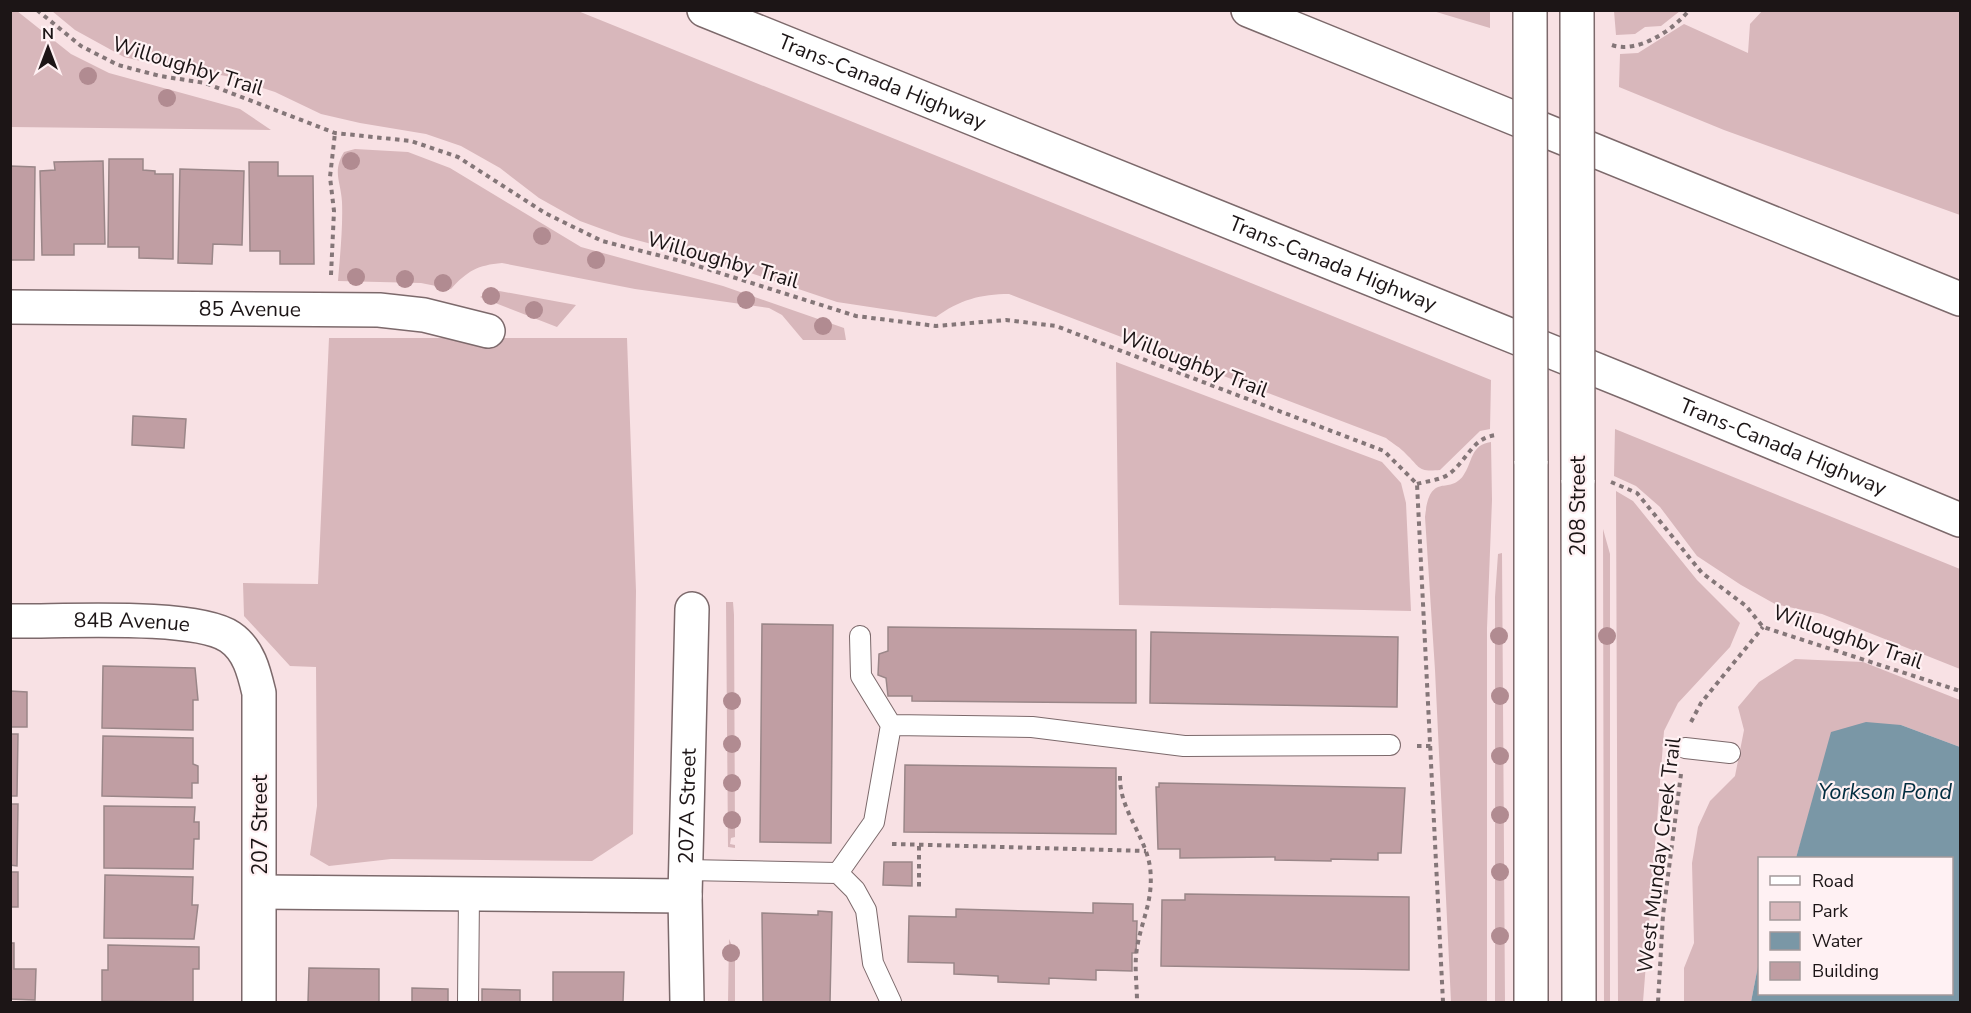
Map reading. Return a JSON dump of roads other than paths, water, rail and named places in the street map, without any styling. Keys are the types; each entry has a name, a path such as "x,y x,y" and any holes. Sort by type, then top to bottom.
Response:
{"main road":[{"name":"Trans-Canada Highway","path":"704,10 1634,385 1960,520"},
{"path":"1248,10 1960,299"},
{"path":"1530,10 1531,1002"},
{"name":"208 Street","path":"1577,10 1592,480 1579,1002"},
{"name":"85 Avenue","path":"10,307 379,310 424,315 488,331"},
{"name":"207A Street","path":"687,1002 685,883 692,609"},
{"name":"84B Avenue","path":"10,621 178,622 214,628 231,638 243,650"},
{"name":"207 Street","path":"243,650 254,669 259,693 259,1002"},
{"path":"260,892 470,894 685,883"}],"lane":[{"path":"685,883 838,873 861,844 874,822 891,724 861,676 860,636"},
{"path":"891,724 1032,727 1184,746 1390,745"},
{"path":"1685,748 1730,753"},
{"path":"838,873 855,890 866,910 873,963 891,1002"},
{"path":"468,1002 470,894"}],"water":[{"name":"Yorkson Pond","path":"1866,722 1901,725 1960,747 1960,1002 1751,1002 1758,966 1758,995 1953,995 1953,857 1796,857 1831,732"}]}
